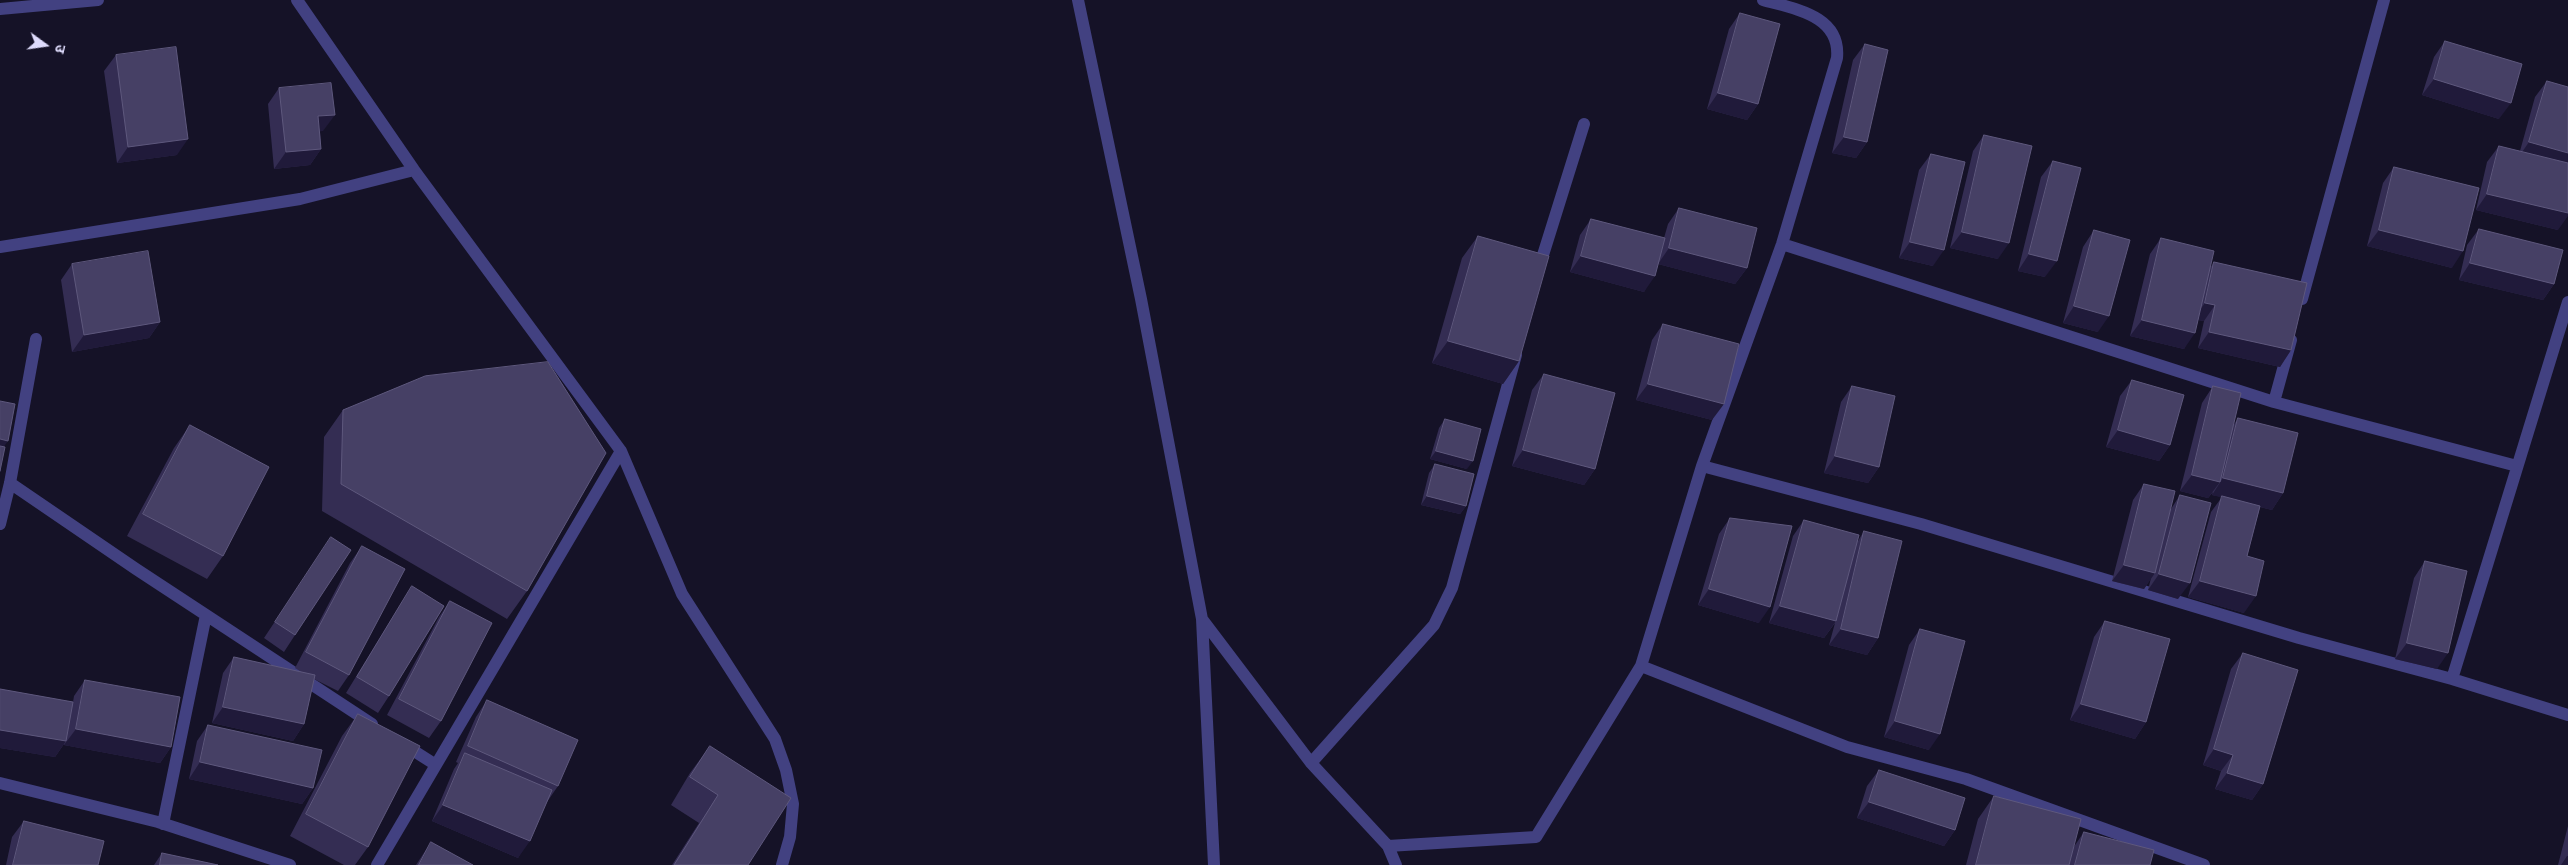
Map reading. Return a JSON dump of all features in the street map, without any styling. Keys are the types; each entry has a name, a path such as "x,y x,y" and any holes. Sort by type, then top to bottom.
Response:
{"street":[{"path":"0,9 98,0"},
{"path":"297,0 414,170 621,450 682,594 775,739 786,770 793,804 790,837 782,865"},
{"path":"1078,0 1141,299 1202,618 1214,865"},
{"path":"1388,846 1536,836 1641,666 1702,466 1782,244 1837,58 1838,46 1834,34 1813,15 1763,0"},
{"path":"2274,402 2384,0"},
{"path":"1535,283 1584,124"},
{"path":"0,247 300,199 414,170"},
{"path":"1782,244 2274,402 2517,466"},
{"path":"2452,679 2568,302"},
{"path":"0,524 10,483 36,339"},
{"path":"1311,763 1434,625 1445,603 1452,588 1520,339"},
{"path":"377,865 621,450"},
{"path":"1702,466 1921,524 2300,638 2452,679 2568,715"},
{"path":"10,483 206,616 436,765"},
{"path":"163,824 206,616"},
{"path":"1202,618 1311,763 1388,846 1396,865"},
{"path":"1641,666 1848,747 1966,779 2204,865"},
{"path":"0,783 163,824 290,865"}],"building":[{"path":"1740,13 1780,24 1758,104 1718,93"},
{"path":"2445,41 2522,64 2511,103 2434,79"},
{"path":"1865,44 1888,50 1867,142 1844,137"},
{"path":"176,47 188,139 128,147 116,55"},
{"path":"2547,81 2568,87 2568,153 2529,142"},
{"path":"331,83 335,115 318,116 321,149 286,152 279,88"},
{"path":"1984,135 2032,146 2009,243 1962,232"},
{"path":"2499,146 2568,163 2568,213 2487,194"},
{"path":"1931,154 1965,162 1944,250 1910,242"},
{"path":"2053,161 2081,168 2057,261 2029,254"},
{"path":"2394,167 2479,188 2463,251 2379,230"},
{"path":"1679,208 1757,228 1747,268 1669,248"},
{"path":"1591,219 1665,238 1655,276 1581,256"},
{"path":"2479,229 2563,250 2554,284 2470,263"},
{"path":"2094,230 2130,240 2109,316 2074,306"},
{"path":"1478,236 1549,256 1519,361 1448,341"},
{"path":"2161,238 2214,251 2195,333 2142,320"},
{"path":"148,251 160,322 84,335 72,264"},
{"path":"2214,262 2307,283 2291,350 2209,332 2215,305 2205,303"},
{"path":"1663,324 1739,344 1724,404 1648,384"},
{"path":"548,362 606,453 527,591 341,484 343,410 425,376"},
{"path":"1544,374 1615,393 1595,469 1523,450"},
{"path":"2132,380 2184,395 2170,445 2118,430"},
{"path":"1852,386 1895,396 1879,467 1835,456"},
{"path":"2213,386 2241,393 2220,482 2192,475"},
{"path":"0,401 15,404 8,441 0,439"},
{"path":"2238,418 2298,433 2283,493 2223,478"},
{"path":"1445,419 1481,429 1473,461 1436,451"},
{"path":"190,425 269,467 223,556 143,514"},
{"path":"0,446 5,447 0,471"},
{"path":"1435,464 1474,474 1466,506 1427,496"},
{"path":"2144,484 2175,491 2155,573 2124,565"},
{"path":"2180,495 2211,503 2190,583 2159,574"},
{"path":"2222,496 2260,506 2247,556 2264,561 2256,596 2200,581"},
{"path":"1730,518 1792,526 1770,607 1709,589"},
{"path":"1804,520 1859,535 1836,621 1780,606"},
{"path":"1864,531 1902,541 1878,638 1841,629"},
{"path":"331,537 351,550 295,635 275,622"},
{"path":"362,546 405,569 349,675 306,652"},
{"path":"2425,561 2467,571 2448,653 2407,643"},
{"path":"412,586 444,606 389,696 357,677"},
{"path":"450,601 492,623 441,721 399,699"},
{"path":"2105,621 2170,639 2146,722 2081,704"},
{"path":"1920,629 1965,641 1940,734 1895,721"},
{"path":"2243,653 2298,670 2263,784 2227,773 2233,755 2214,749"},
{"path":"234,657 315,675 304,724 223,707"},
{"path":"85,680 180,697 171,747 76,729"},
{"path":"0,689 73,702 66,741 0,730"},
{"path":"487,700 578,740 558,786 468,746"},
{"path":"358,714 420,746 368,847 306,814"},
{"path":"208,725 322,750 313,788 200,762"},
{"path":"710,746 791,798 748,865 674,865 718,795 690,777"},
{"path":"465,753 552,790 530,841 443,805"},
{"path":"1879,770 1965,798 1955,830 1869,802"},
{"path":"1994,796 2081,819 2069,865 1976,865"},
{"path":"24,821 104,841 98,865 13,865"},
{"path":"2084,832 2154,850 2150,865 2075,865"},
{"path":"431,842 473,865 419,865"},
{"path":"162,853 218,865 160,865"}]}
